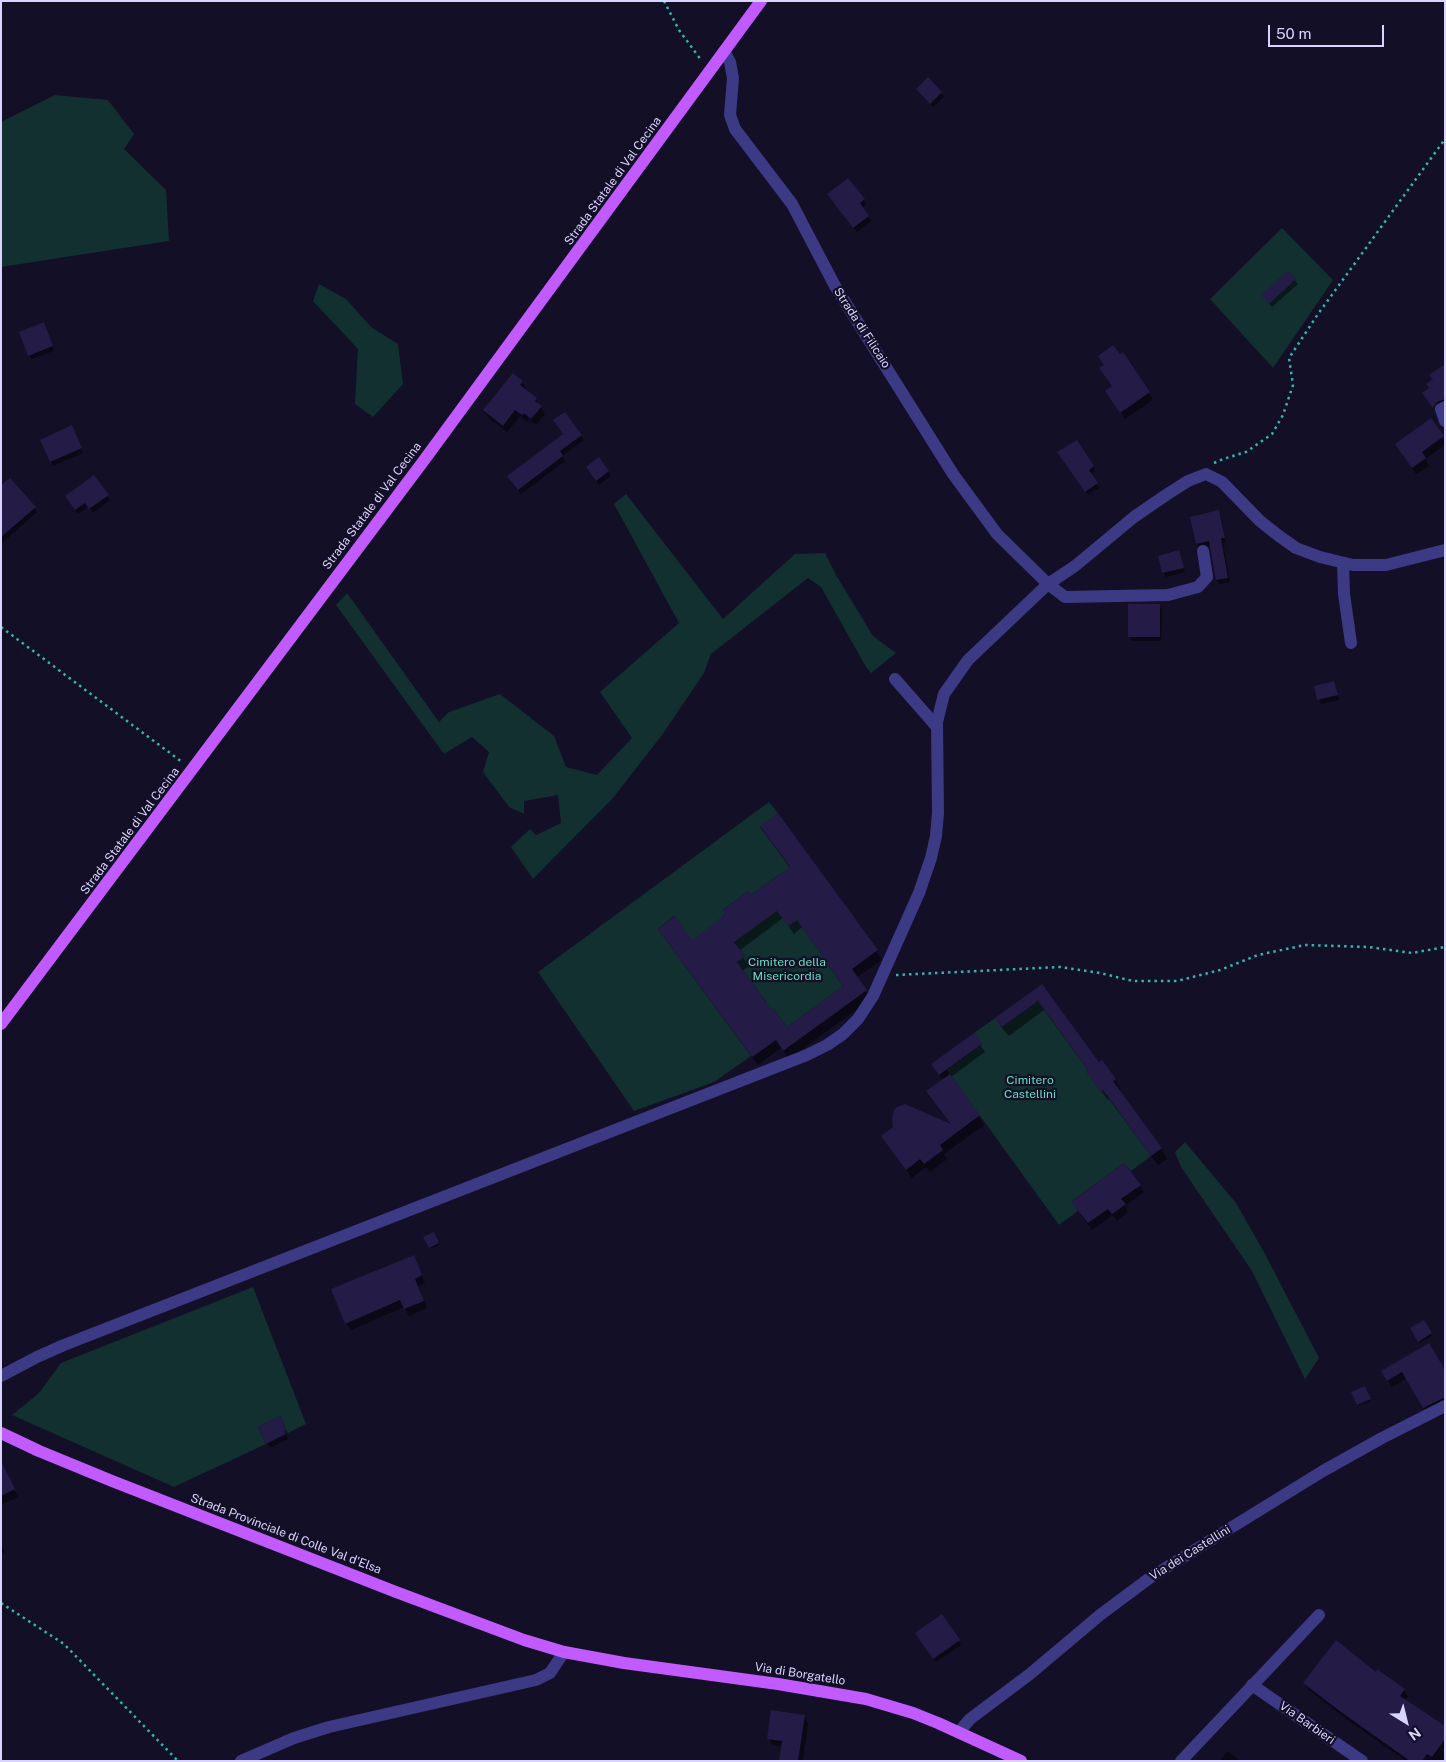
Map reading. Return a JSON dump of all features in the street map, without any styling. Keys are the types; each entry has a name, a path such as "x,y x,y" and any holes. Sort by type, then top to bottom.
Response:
{"main road":[{"name":"Strada Statale di Val Cecina","path":"1,1024 434,447 761,1"},
{"name":"Strada Provinciale di Colle Val d'Elsa","path":"1,1433 78,1467 488,1628 564,1652"},
{"name":"Via di Borgatello","path":"564,1652 624,1663 778,1684 858,1698 913,1713 1021,1761"}],"street":[{"name":"Strada di Filicaio","path":"724,51 730,62 733,78 730,115 735,129 792,204 836,286 966,493 997,534 1065,598 1168,595 1198,587 1207,578 1203,551"},
{"path":"1445,407 1441,409 1445,421"},
{"path":"1,1376 64,1345 807,1055 843,1034 858,1018 873,996 919,893 933,851 938,812 937,727 944,694 968,660 1048,584 1075,566 1134,517 1188,481 1206,474 1222,482 1260,521 1296,548 1353,566 1386,565 1445,550"},
{"path":"1343,563 1344,594 1351,642"},
{"path":"895,679 937,727"},
{"name":"Via dei Castellini","path":"959,1732 970,1718 1019,1682 1100,1615 1151,1577 1323,1471 1445,1406"},
{"path":"1181,1761 1319,1615"},
{"path":"241,1761 281,1743 315,1731 536,1680 550,1673 564,1652"},
{"name":"Via Barbieri","path":"1252,1685 1362,1761"}],"path":[{"path":"664,1 689,44 712,70"},
{"path":"1206,474 1212,464 1223,458 1246,452 1272,434 1283,415 1293,385 1289,358 1318,314 1445,139"},
{"path":"1,627 193,770"},
{"path":"882,975 1060,967 1100,973 1133,982 1177,981 1220,970 1258,955 1305,945 1369,947 1412,953 1445,947"},
{"path":"1,1603 64,1644 178,1761"}],"green space":[{"path":"55,95 108,100 134,134 124,149 166,190 169,241 1,267 1,122"},
{"path":"1282,228 1333,280 1273,368 1210,299"},
{"path":"319,284 346,299 371,327 398,344 403,384 373,417 355,404 358,349 313,301"},
{"path":"626,494 723,619 795,554 825,553 873,636 896,653 871,673 821,587 808,578 711,654 704,673 662,735 613,798 533,879 511,847 530,829 536,835 561,823 558,795 524,801 524,814 509,807 483,772 489,752 472,737 444,754 336,605 347,593 439,722 449,712 500,694 554,736 566,767 597,775 632,738 600,692 679,623 614,504"},
{"name":"Cimitero della Misericordia","path":"769,802 778,813 760,827 843,940 829,966 843,986 819,1004 829,1018 823,1023 813,1008 787,1027 773,1008 768,1044 674,916 658,929 751,1056 714,1082 634,1111 538,972","holes":["780,874 763,921 733,940 745,956 737,962 767,1003 754,1012 699,936 726,914 723,910 748,891 751,895"]},
{"name":"Cimitero Castellini","path":"1038,1001 1088,1070 1086,1071 1101,1091 1103,1090 1151,1156 1131,1171 1124,1163 1072,1201 1078,1211 1059,1225 947,1070 982,1044 974,1033 995,1018 1002,1027"},
{"path":"1185,1142 1236,1203 1319,1358 1305,1379 1252,1271 1181,1167 1175,1152"},
{"path":"253,1287 306,1424 286,1434 284,1430 286,1429 280,1416 258,1427 266,1444 174,1487 12,1415 39,1393 61,1363"}],"building":[{"path":"928,77 942,92 930,104 916,89"},
{"path":"848,178 865,199 860,203 869,216 853,228 827,194"},
{"path":"1288,270 1296,279 1269,304 1261,295"},
{"path":"44,322 53,346 28,356 19,332"},
{"path":"1113,345 1120,354 1123,352 1150,392 1120,413 1105,391 1112,386 1099,368 1104,365 1098,356"},
{"path":"1445,364 1445,399 1437,402 1433,408 1422,393 1429,388 1426,384 1433,379 1429,375"},
{"path":"513,373 523,381 520,385 537,398 535,401 542,406 531,419 524,413 522,415 515,410 503,426 483,410"},
{"path":"565,412 582,435 560,451 563,456 518,490 507,476 563,434 553,420"},
{"path":"1431,418 1444,436 1422,452 1426,458 1412,468 1395,444"},
{"path":"72,425 82,448 50,462 40,440"},
{"path":"1077,440 1094,466 1089,470 1098,483 1085,492 1057,452"},
{"path":"599,457 609,471 596,481 586,467"},
{"path":"94,475 109,495 89,509 85,503 75,510 65,496"},
{"path":"10,478 36,507 1,537 1,485"},
{"path":"1219,510 1225,538 1221,538 1228,578 1216,580 1209,541 1196,544 1190,517"},
{"path":"1179,550 1184,568 1162,573 1158,556"},
{"path":"1128,604 1160,604 1160,637 1128,637"},
{"path":"1334,681 1338,695 1317,700 1314,686"},
{"path":"778,813 878,950 852,969 867,990 783,1051 776,1040 752,1057 658,929 675,916 692,940 726,914 723,910 748,891 751,895 790,867 760,826","holes":["777,911 788,926 797,920 843,986 787,1027 773,1008 771,1009 737,962 745,956 734,942"]},
{"path":"1042,984 1099,1062 1102,1060 1116,1079 1113,1081 1162,1148 1151,1156 1103,1090 1101,1092 1086,1071 1088,1070 1038,1001 1002,1027 995,1018"},
{"path":"974,1033 982,1044 939,1075 931,1064"},
{"path":"950,1074 980,1115 940,1145 943,1150 924,1164 920,1159 906,1170 881,1136 893,1127 892,1118 894,1110 905,1104 951,1124 926,1091"},
{"path":"1124,1163 1141,1185 1121,1199 1126,1204 1112,1214 1108,1209 1088,1223 1071,1202"},
{"path":"434,1232 439,1243 429,1248 423,1237"},
{"path":"414,1255 422,1275 415,1279 424,1301 404,1309 400,1300 345,1324 331,1289"},
{"path":"1424,1320 1432,1333 1418,1342 1410,1328"},
{"path":"1429,1343 1445,1370 1445,1397 1423,1408 1402,1372 1387,1381 1381,1371"},
{"path":"1365,1386 1371,1399 1357,1405 1351,1392"},
{"path":"280,1416 286,1434 266,1444 258,1427"},
{"path":"1,1461 15,1489 1,1496"},
{"path":"942,1614 960,1640 933,1659 915,1633"},
{"path":"1336,1640 1376,1672 1377,1669 1405,1689 1400,1696 1445,1726 1445,1739 1432,1757 1427,1754 1422,1761 1410,1761 1303,1683"},
{"path":"771,1710 805,1715 798,1761 779,1761 782,1741 767,1739"}]}
